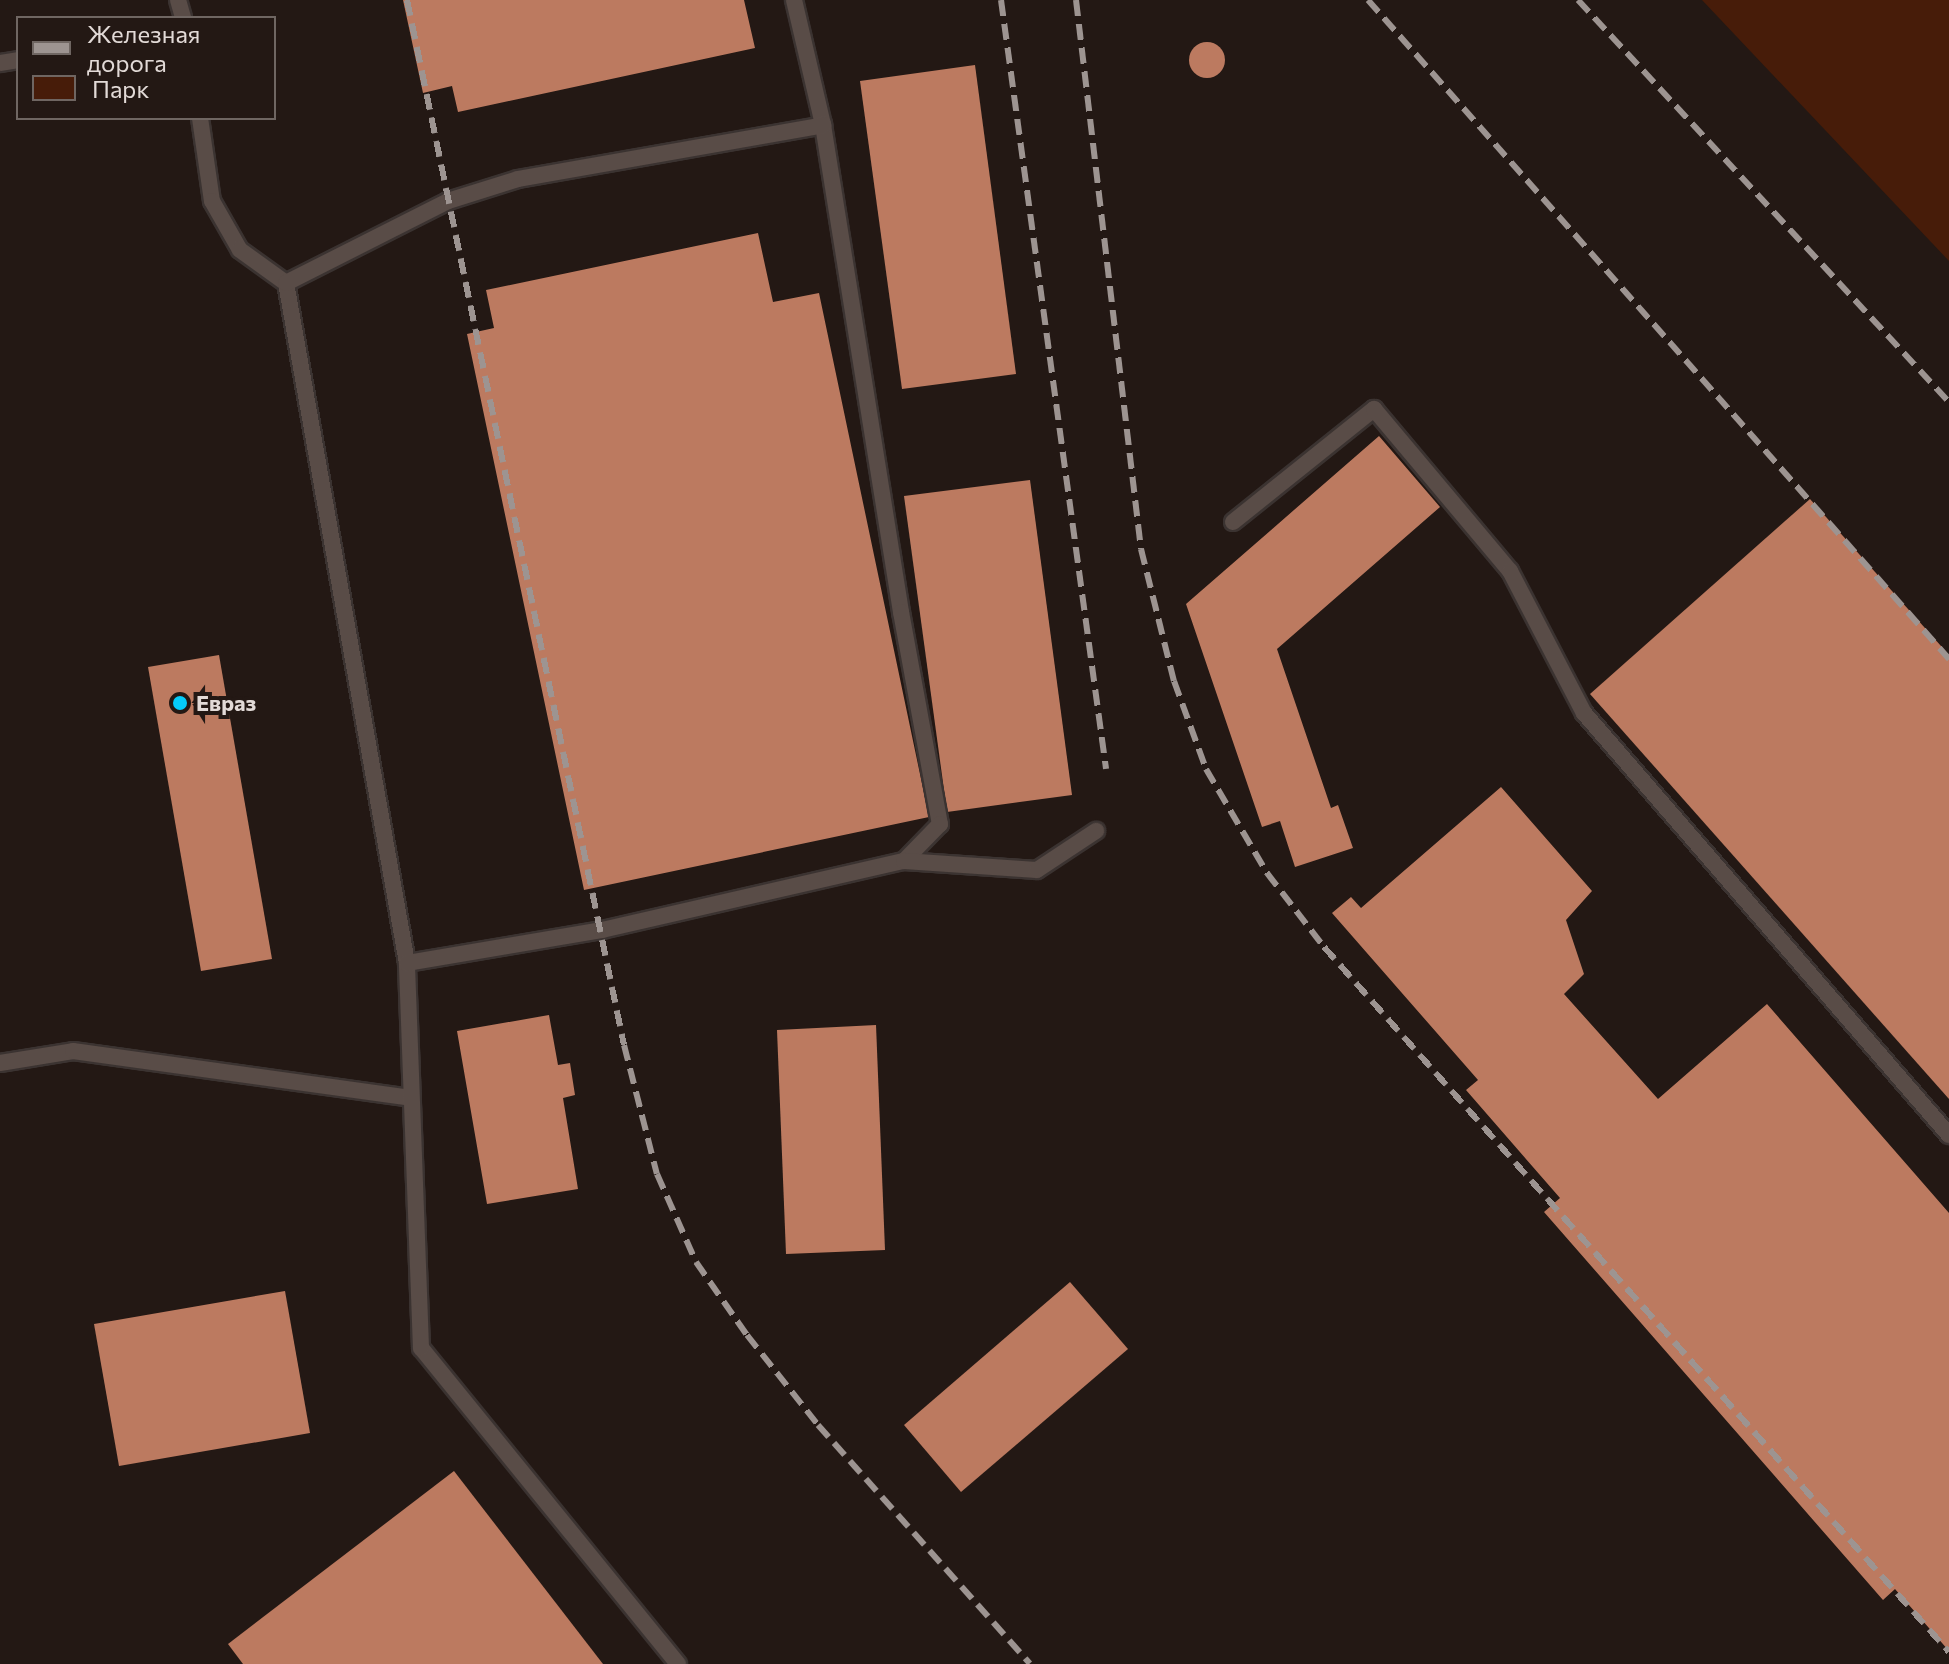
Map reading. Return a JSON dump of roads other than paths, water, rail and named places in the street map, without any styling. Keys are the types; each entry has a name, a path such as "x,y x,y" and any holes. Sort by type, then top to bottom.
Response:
{"lane":[{"path":"794,0 823,125 901,612 940,824 904,861"},
{"path":"200,120 212,201 240,250 286,283 407,963 421,1348 678,1664"},
{"path":"286,283 448,201 518,179 823,125"},
{"path":"1233,522 1374,409 1510,571 1584,713 1949,1135"},
{"path":"407,963 602,930 904,861 1037,870 1096,831"},
{"path":"0,1063 73,1051 411,1098"}],"railway":[{"path":"407,0 624,1045 657,1174 696,1262 747,1335 818,1425 1030,1664"},
{"path":"1001,0 1106,769"},
{"path":"1076,0 1141,549 1174,681 1206,769 1267,873 1324,947 1949,1652"},
{"path":"1368,0 1949,659"},
{"path":"1578,0 1949,402"}],"place":[{"name":"Евраз","path":"180,703"}]}
